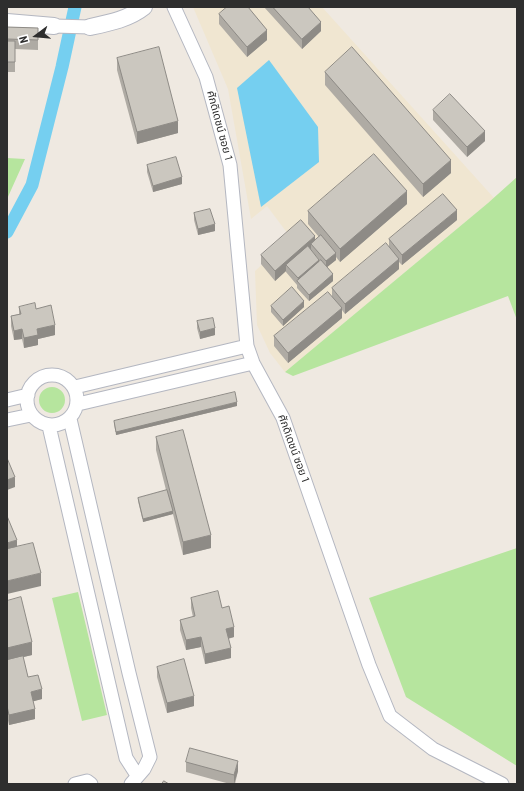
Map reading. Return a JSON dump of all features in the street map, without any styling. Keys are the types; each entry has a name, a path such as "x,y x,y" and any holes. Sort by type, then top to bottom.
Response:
{"street":[{"path":"7,22 90,28 129,17 144,7"},
{"name":"ศักดิเดชน์ ซอย 1","path":"174,7 206,77 230,165 247,346 253,363 283,418 369,665 390,716 433,749 502,784"},
{"path":"75,387 247,346"},
{"path":"78,404 253,363"},
{"path":"52,374 69,381 75,387 78,404 70,419 59,425 49,426 31,415 27,401 28,395 30,388 36,381 43,376 52,374"},
{"path":"7,400 28,395"},
{"path":"7,420 31,415"},
{"path":"70,419 137,708 150,757 144,769 131,784"},
{"path":"49,426 126,758 135,772 140,773"},
{"path":"73,529 94,523"},
{"path":"94,620 115,615"},
{"path":"116,713 137,708"},
{"path":"75,784 86,781 91,784"}],"shaded area":[{"path":"193,7 322,7 494,198 285,372 270,353 257,325 255,271 291,238 267,206 251,219 228,89"}],"green space":[{"path":"7,158 25,159 7,199"},
{"path":"517,177 517,320 508,296 293,376 285,372 488,203"},
{"path":"52,387 61,391 65,400 61,409 52,413 43,409 39,400 43,391"},
{"path":"517,548 517,766 406,697 369,598"},
{"path":"78,592 107,715 82,721 52,598"}],"water":[{"path":"269,60 318,127 319,162 261,207 237,88"}],"building":[{"path":"227,7 248,7 267,30 247,47 219,14"},
{"path":"273,7 308,7 321,22 302,39"},
{"path":"7,27 38,28 38,40 7,39"},
{"path":"7,41 15,41 15,62 7,62"},
{"path":"159,47 178,121 137,132 117,58"},
{"path":"352,47 451,160 423,184 325,72"},
{"path":"450,94 485,131 467,147 433,110"},
{"path":"374,154 407,191 340,249 308,211"},
{"path":"176,157 182,177 153,186 147,165"},
{"path":"443,194 457,210 402,255 389,239"},
{"path":"210,209 215,224 198,229 194,213"},
{"path":"301,220 315,236 275,271 261,255"},
{"path":"321,235 336,253 326,261 311,244"},
{"path":"386,243 399,259 345,304 332,288"},
{"path":"308,246 319,260 298,278 286,265"},
{"path":"321,260 333,274 309,295 297,281"},
{"path":"292,287 304,301 283,320 271,306"},
{"path":"328,292 342,308 288,353 274,336"},
{"path":"35,303 36,309 51,305 55,325 37,329 38,335 24,338 22,329 14,331 11,316 21,314 19,307"},
{"path":"213,318 215,328 200,332 197,321"},
{"path":"235,392 237,402 116,432 114,421"},
{"path":"183,430 211,535 183,542 156,437"},
{"path":"7,458 15,477 7,480"},
{"path":"167,490 173,511 143,519 138,498"},
{"path":"7,516 17,540 7,543"},
{"path":"33,543 41,573 7,581 7,549"},
{"path":"218,591 222,608 229,606 234,627 226,629 231,648 205,654 201,637 186,640 180,620 195,616 191,598"},
{"path":"21,597 32,642 7,648 7,601"},
{"path":"23,656 28,677 38,675 42,689 31,692 35,709 9,715 7,706 7,660"},
{"path":"184,659 194,696 167,703 157,667"},
{"path":"190,748 238,761 234,775 186,762"},
{"path":"164,781 169,784 162,784"}],"waterway":[{"path":"7,232 32,185 62,67 75,7"}]}
